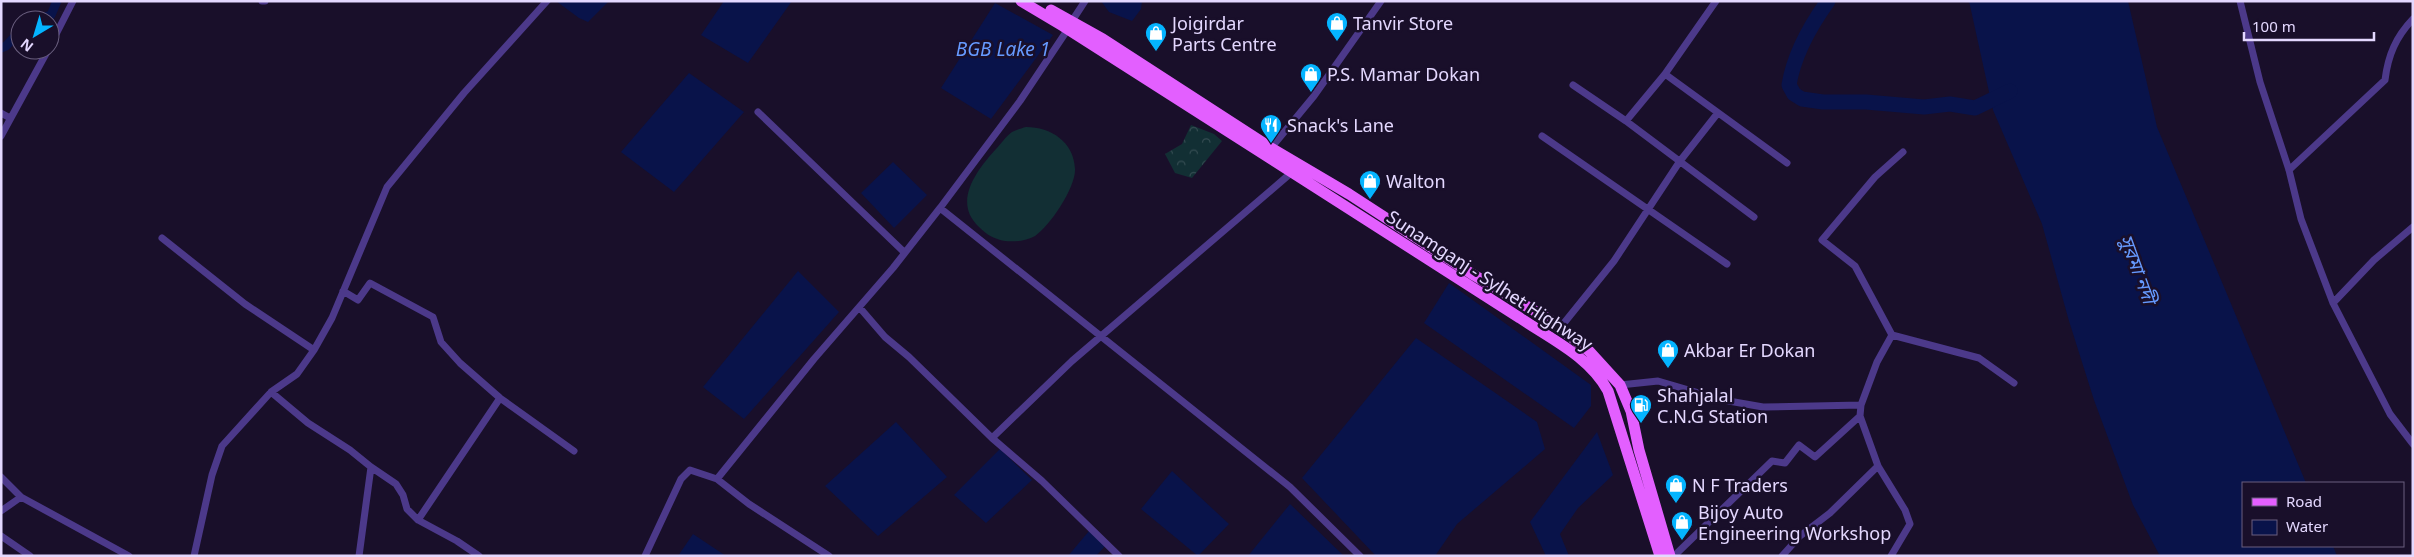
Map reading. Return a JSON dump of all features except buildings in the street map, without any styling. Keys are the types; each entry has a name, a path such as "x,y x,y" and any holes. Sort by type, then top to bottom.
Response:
{"main road":[{"name":"Sunamganj - Sylhet Highway","path":"1021,1 1070,25 1349,194 1560,328 1588,351 1620,385 1631,411 1639,450 1672,556"},
{"name":"Sunamganj - Sylhet Highway","path":"1037,1 1291,173 1520,318 1587,364 1600,376 1608,391 1660,556"}],"street":[{"path":"60,26 73,1"},
{"path":"194,556 212,475 222,446 271,392 297,374 314,350 332,318 387,187 464,93 547,1"},
{"path":"716,479 814,360 860,308 940,208 1020,101 1085,1"},
{"path":"1272,148 1314,96 1381,1"},
{"path":"1626,121 1665,74 1716,1"},
{"path":"2240,1 2260,82 2288,170 2301,220 2333,303 2390,414 2413,444"},
{"path":"2288,170 2385,80 2388,60 2400,32 2413,19"},
{"path":"1,136 42,60"},
{"path":"1665,74 1717,114 1787,163"},
{"path":"1573,85 1626,121 1754,217"},
{"path":"758,112 904,252"},
{"path":"1,113 10,118"},
{"path":"1560,328 1614,261 1647,208 1680,161 1717,114"},
{"path":"1542,136 1727,264"},
{"path":"1903,152 1875,177 1822,240 1856,266 1892,335 1979,358 2014,382"},
{"path":"992,438 1100,337 1291,173"},
{"path":"940,208 1290,487 1360,556"},
{"path":"2333,303 2374,260 2413,226"},
{"path":"162,238 245,304 314,350"},
{"path":"343,291 358,300 370,282 433,317 440,342 460,363 500,398 574,451"},
{"path":"860,308 879,331 909,357 992,438 1042,481 1119,556"},
{"path":"1891,556 1910,524 1905,510 1878,466 1860,416 1861,405 1877,362 1892,335"},
{"path":"1620,385 1658,381 1723,400 1763,407 1861,405"},
{"path":"271,392 308,423 350,450 396,484 403,495 407,509 418,520 479,556"},
{"path":"418,520 500,398"},
{"path":"1672,556 1772,461 1785,464 1799,445 1815,457 1860,416"},
{"path":"1782,556 1800,536 1830,513 1878,466"},
{"path":"359,556 371,467"},
{"path":"645,556 681,480 690,470 716,479 748,504 829,556"},
{"path":"1,477 21,497 130,556"},
{"path":"1,510 21,497"},
{"path":"1,536 30,556"}],"green space":[{"path":"1191,125 1214,134 1222,141 1192,178 1175,173 1165,154 1182,144"},
{"path":"1026,127 1052,133 1066,144 1074,159 1074,177 1061,206 1041,231 1028,239 1005,241 991,236 979,227 971,217 968,197 975,176 989,157 1010,134"}],"water":[{"path":"556,1 609,1 588,22 579,18"},
{"path":"724,1 792,1 748,63 701,35"},
{"path":"1101,1 1142,1 1141,9 1132,21 1109,12"},
{"name":"সুরমা নদী","path":"1969,1 2128,1 2157,127 2306,482 2242,482 2242,547 2333,547 2337,556 2160,556 2133,505 2094,400 2069,321 2042,224 1993,110"},
{"name":"BGB Lake 1","path":"995,3 1053,35 991,119 941,88"},
{"path":"689,73 744,112 674,192 621,152"},
{"path":"893,162 927,195 894,228 861,193"},
{"path":"798,271 839,312 744,419 703,387"},
{"path":"1449,283 1591,385 1591,406 1574,428 1424,323"},
{"path":"1416,338 1537,422 1545,449 1457,524 1435,556 1376,556 1302,478"},
{"path":"896,422 947,477 878,536 825,486"},
{"path":"1597,432 1613,475 1578,508 1560,534 1569,556 1546,556 1530,522"},
{"path":"1000,449 1032,480 986,523 954,495"},
{"path":"1172,471 1229,524 1198,556 1141,509"},
{"path":"1290,504 1344,556 1248,556"},
{"path":"1089,531 1106,545 1096,556 1068,556"},
{"path":"693,534 726,556 678,556"}],"waterway":[{"path":"53,10 57,1"},
{"path":"1828,1 1804,41 1791,74 1789,85 1794,94 1802,99 1823,102 1866,102 1924,107 1950,104 1975,108 2010,91"},
{"path":"1,48 10,42"}],"place":[{"name":"Tanvir Store","path":"1337,42"},
{"name":"Joigirdar Parts Centre","path":"1156,52"},
{"name":"P.S. Mamar Dokan","path":"1311,93"},
{"name":"Snack's Lane","path":"1271,144"},
{"name":"Walton","path":"1370,200"},
{"name":"Akbar Er Dokan","path":"1668,369"},
{"name":"Shahjalal C.N.G Station","path":"1641,424"},
{"name":"N F Traders","path":"1676,504"},
{"name":"Bijoy Auto Engineering Workshop","path":"1682,541"}]}
